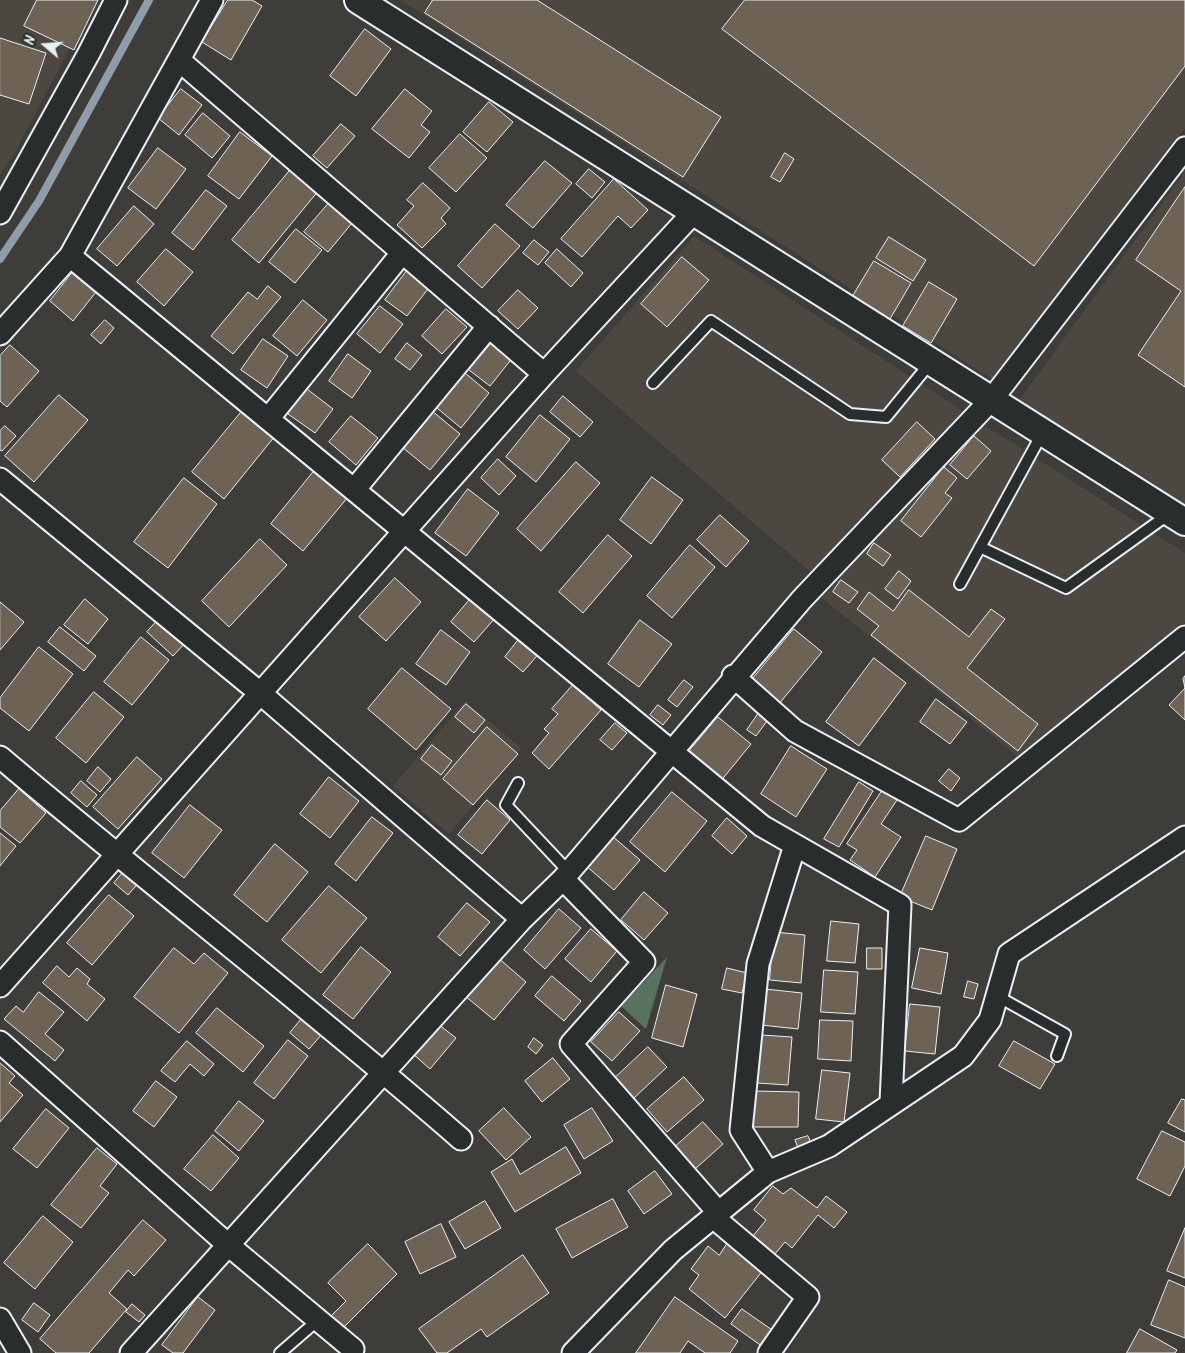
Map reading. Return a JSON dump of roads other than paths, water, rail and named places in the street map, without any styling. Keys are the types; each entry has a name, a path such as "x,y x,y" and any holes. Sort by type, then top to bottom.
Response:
{"street":[{"path":"0,213 89,53 116,0"},
{"path":"0,334 70,256 180,61 212,0"},
{"path":"358,0 1178,518"},
{"path":"180,61 544,374"},
{"path":"131,1353 227,1244 522,919 566,875 733,676 802,599 992,399 1185,148"},
{"path":"0,986 544,374 694,212"},
{"path":"268,419 402,252"},
{"path":"70,256 762,826 900,905 891,1102"},
{"path":"354,490 489,326"},
{"path":"0,479 260,693 522,919"},
{"path":"733,676 795,732 959,820 1185,638"},
{"path":"0,756 116,856 384,1072 461,1140"},
{"path":"573,1353 673,1250 768,1172 829,1146 891,1102 963,1056 990,1020 1009,954 1185,837"},
{"path":"768,1172 741,1130 758,964 795,845"},
{"path":"566,875 644,962 571,1044 715,1214 808,1297 769,1353"},
{"path":"0,1042 227,1244 353,1349"},
{"path":"0,1319 20,1353"}],"lane":[{"path":"653,383 711,321 850,414 886,417 932,362"},
{"path":"960,584 1043,432"},
{"path":"980,547 1066,588 1178,518"},
{"path":"518,783 506,805 566,875"},
{"path":"997,996 1065,1034 1057,1056"},
{"path":"280,1353 318,1320"}],"waterway":[{"path":"0,259 39,201 149,0"}]}
